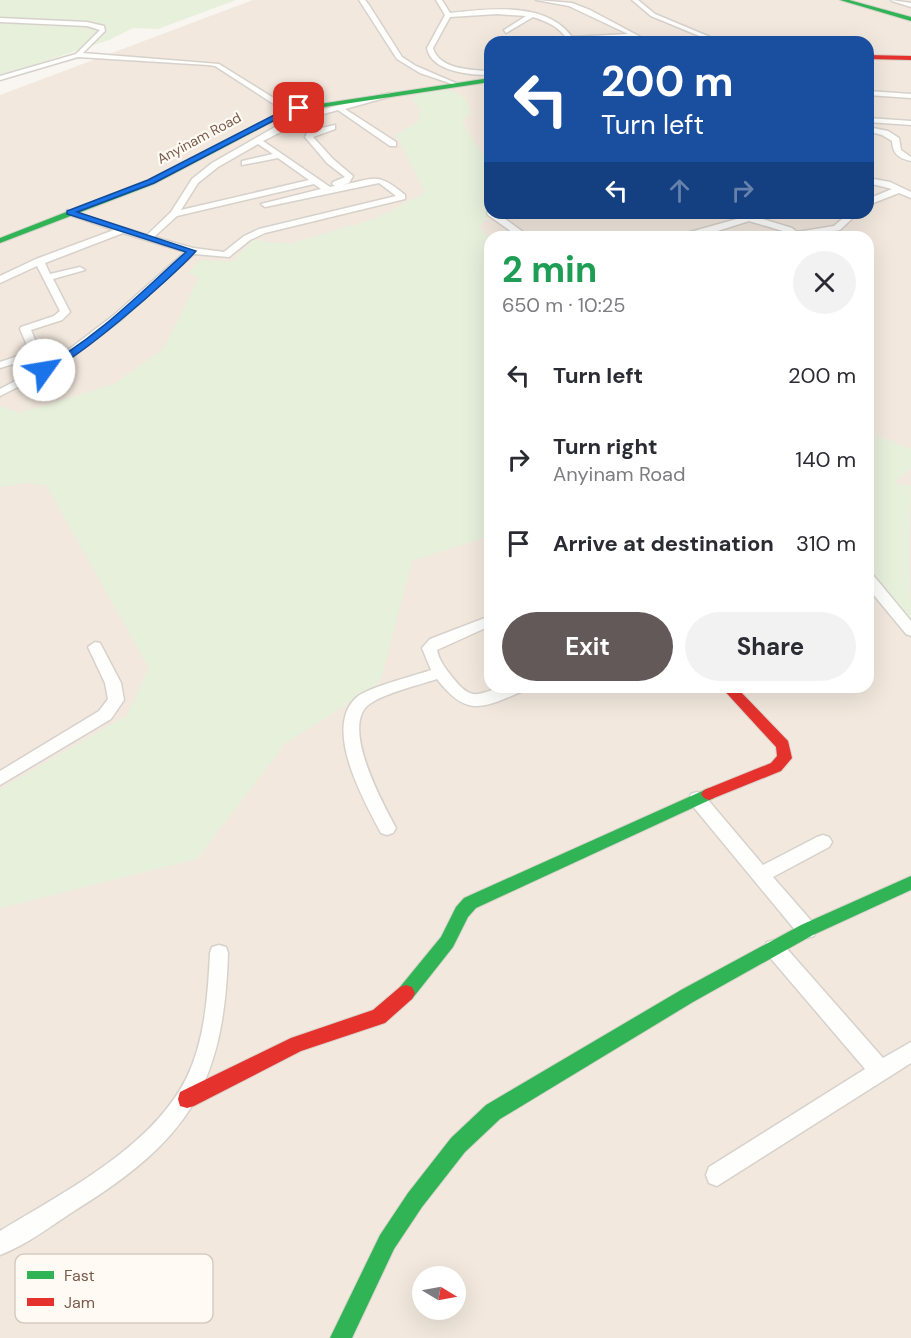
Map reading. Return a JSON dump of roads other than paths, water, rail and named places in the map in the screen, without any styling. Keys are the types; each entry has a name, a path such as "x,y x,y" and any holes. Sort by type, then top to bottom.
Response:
{"street":[{"path":"362,0 382,27 397,55 412,65 456,85"},
{"path":"439,0 448,15"},
{"path":"539,0 570,4 633,36"},
{"path":"570,4 584,0"},
{"path":"635,0 653,15 704,36"},
{"path":"843,0 911,19"},
{"path":"894,0 911,5"},
{"path":"448,15 498,12 532,15 556,21 564,27 567,36"},
{"path":"448,15 430,48 431,53 440,62 449,66 484,73"},
{"path":"506,31 532,15"},
{"path":"0,20 102,27 103,30 78,56"},
{"path":"0,78 78,56 217,64 289,110"},
{"path":"874,57 911,58"},
{"name":"Anyinam Road","path":"0,241 151,182 289,110 397,92 484,81"},
{"path":"148,238 174,213 200,175 287,124 306,116 397,92"},
{"path":"874,93 911,96"},
{"path":"339,108 393,144"},
{"path":"874,120 911,123"},
{"path":"326,188 349,178 317,148 309,136 311,133 332,127"},
{"path":"874,131 892,136 896,140 897,151 903,157 911,159"},
{"path":"259,141 326,188"},
{"path":"245,163 280,155"},
{"path":"70,212 192,251 226,255 247,238 262,231 402,197 385,182 379,180 326,188 265,204"},
{"path":"174,213 316,181"},
{"path":"874,181 887,184 911,195"},
{"path":"874,200 900,190"},
{"path":"500,219 516,231"},
{"path":"706,231 738,219"},
{"path":"758,219 786,231"},
{"path":"822,231 837,228 847,219"},
{"path":"0,280 39,261 122,230"},
{"path":"0,393 59,362 118,317 192,251"},
{"path":"36,354 25,329 58,318 65,312 39,261"},
{"path":"49,277 80,270"},
{"path":"0,365 36,354 59,362"},
{"path":"874,585 911,631"},
{"path":"484,623 435,643 429,648 430,656 453,691 462,698 473,701 485,700 503,693"},
{"path":"0,779 105,715 116,700 112,683 95,647"},
{"path":"387,828 358,772 354,752 354,710 365,699 440,672"},
{"path":"187,1099 228,1080 286,1047 314,1036 381,1017 418,981 449,939 457,918 470,903 697,799 776,767 785,758 783,745 734,693"},
{"path":"697,799 807,930"},
{"path":"760,874 823,842"},
{"path":"341,1338 387,1242 415,1200 458,1145 493,1112 687,996 774,948 807,930 911,883"},
{"path":"774,948 880,1071"},
{"path":"0,1244 105,1177 152,1140 187,1099 207,1045 218,980 219,952"},
{"path":"717,1175 911,1052"}]}
